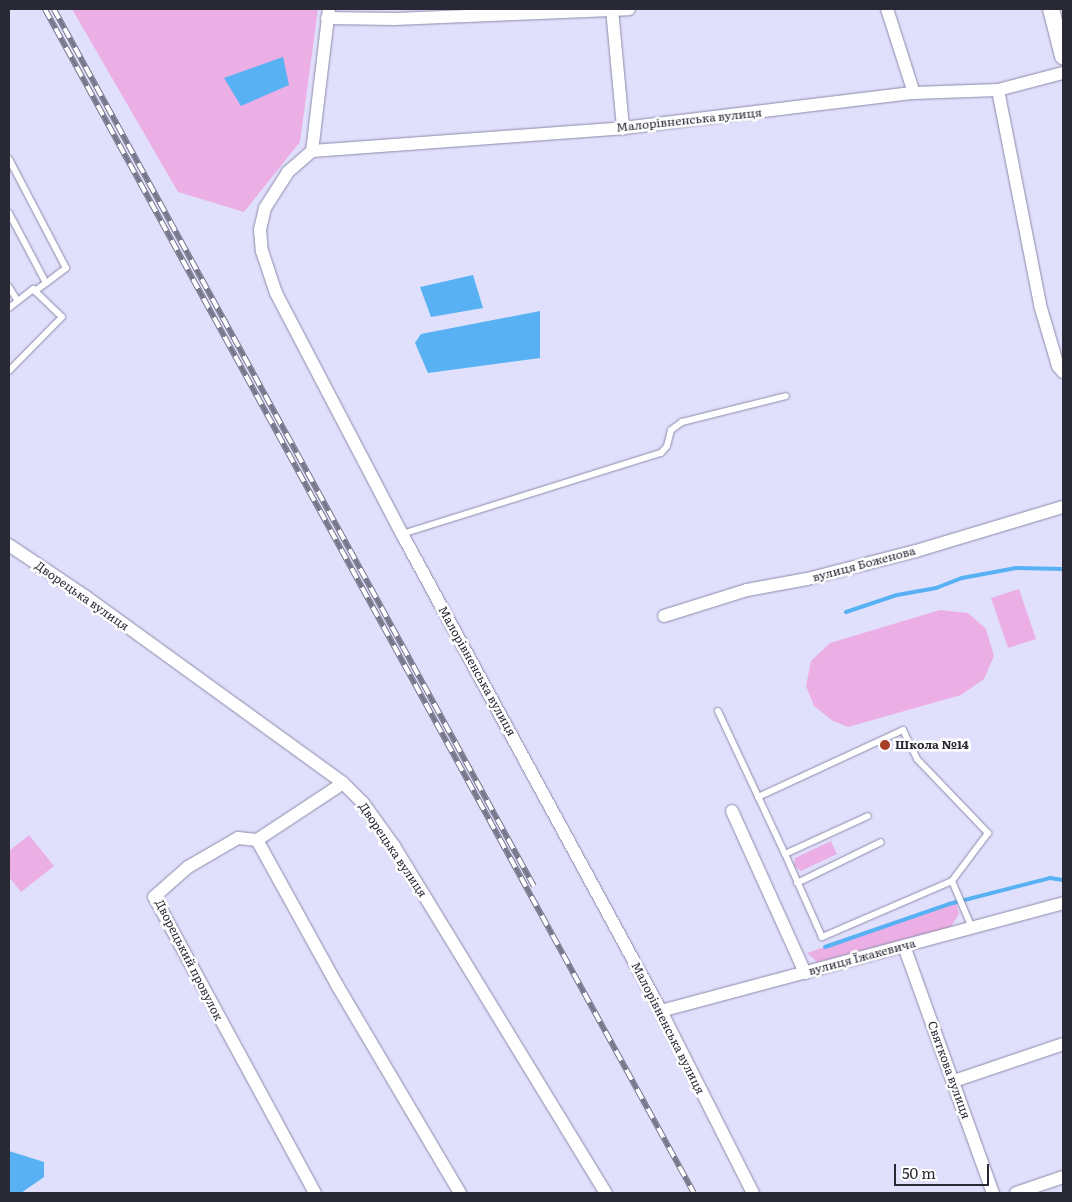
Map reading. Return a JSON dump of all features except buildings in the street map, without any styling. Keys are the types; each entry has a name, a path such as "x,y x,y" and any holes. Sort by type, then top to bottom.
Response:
{"street":[{"path":"312,151 328,14 629,9"},
{"path":"887,9 914,93"},
{"path":"612,10 623,128"},
{"path":"1055,10 1063,56"},
{"name":"Малорівненська вулиця","path":"754,1193 661,1010 402,534 276,294 262,251 260,230 265,208 288,172 312,151 623,128 914,93 998,90 1063,72"},
{"path":"998,90 1040,305 1058,366 1063,372"},
{"name":"вулиця Боженова","path":"664,616 747,590 807,580 916,551 1063,507"},
{"name":"Дворецька вулиця","path":"9,545 85,596 343,784 363,803 394,846 606,1193"},
{"name":"Дворецький провулок","path":"314,1193 154,897 188,867 238,838 256,840 343,784"},
{"path":"732,811 806,973"},
{"path":"256,840 337,985 460,1193"},
{"name":"вулиця Їжакевича","path":"661,1010 1063,904"},
{"name":"Святкова вулиця","path":"904,946 994,1193"},
{"path":"954,1081 1063,1044"},
{"path":"1016,1193 1063,1177"}],"lane":[{"path":"9,159 66,268 35,291 17,300 9,308"},
{"path":"9,213 46,282"},
{"path":"9,287 17,300"},
{"path":"9,371 62,317 35,291"},
{"path":"402,534 661,453 667,446 671,430 682,422 786,396"},
{"path":"718,711 822,936 952,880 988,833 917,759 903,730 758,797"},
{"path":"784,854 868,816"},
{"path":"798,883 881,842"},
{"path":"952,880 972,928"}],"shaded area":[{"path":"72,9 318,9 300,142 244,212 178,192"},
{"path":"1019,589 1036,639 1008,648 991,598"},
{"path":"940,610 968,613 986,629 994,656 984,679 961,695 848,727 833,721 814,706 806,686 811,661 830,643"},
{"path":"29,835 54,866 21,892 9,877 9,851"},
{"path":"831,841 837,854 801,871 794,866 795,858"},
{"path":"956,902 959,914 951,927 817,962 807,953"}],"water":[{"path":"283,57 289,85 241,106 224,78"},
{"path":"473,275 483,308 431,317 420,287"},
{"path":"540,311 540,358 428,373 415,343 421,334"},
{"path":"9,1151 44,1162 44,1177 21,1193 9,1193"}],"waterway":[{"path":"846,612 897,595 936,588 962,578 1016,568 1063,569"},
{"path":"825,947 949,904 1050,878 1063,880"}],"railway":[{"path":"45,9 694,1193"},
{"path":"54,9 534,886"}],"place":[{"name":"Школа №14","path":"885,745"}]}
